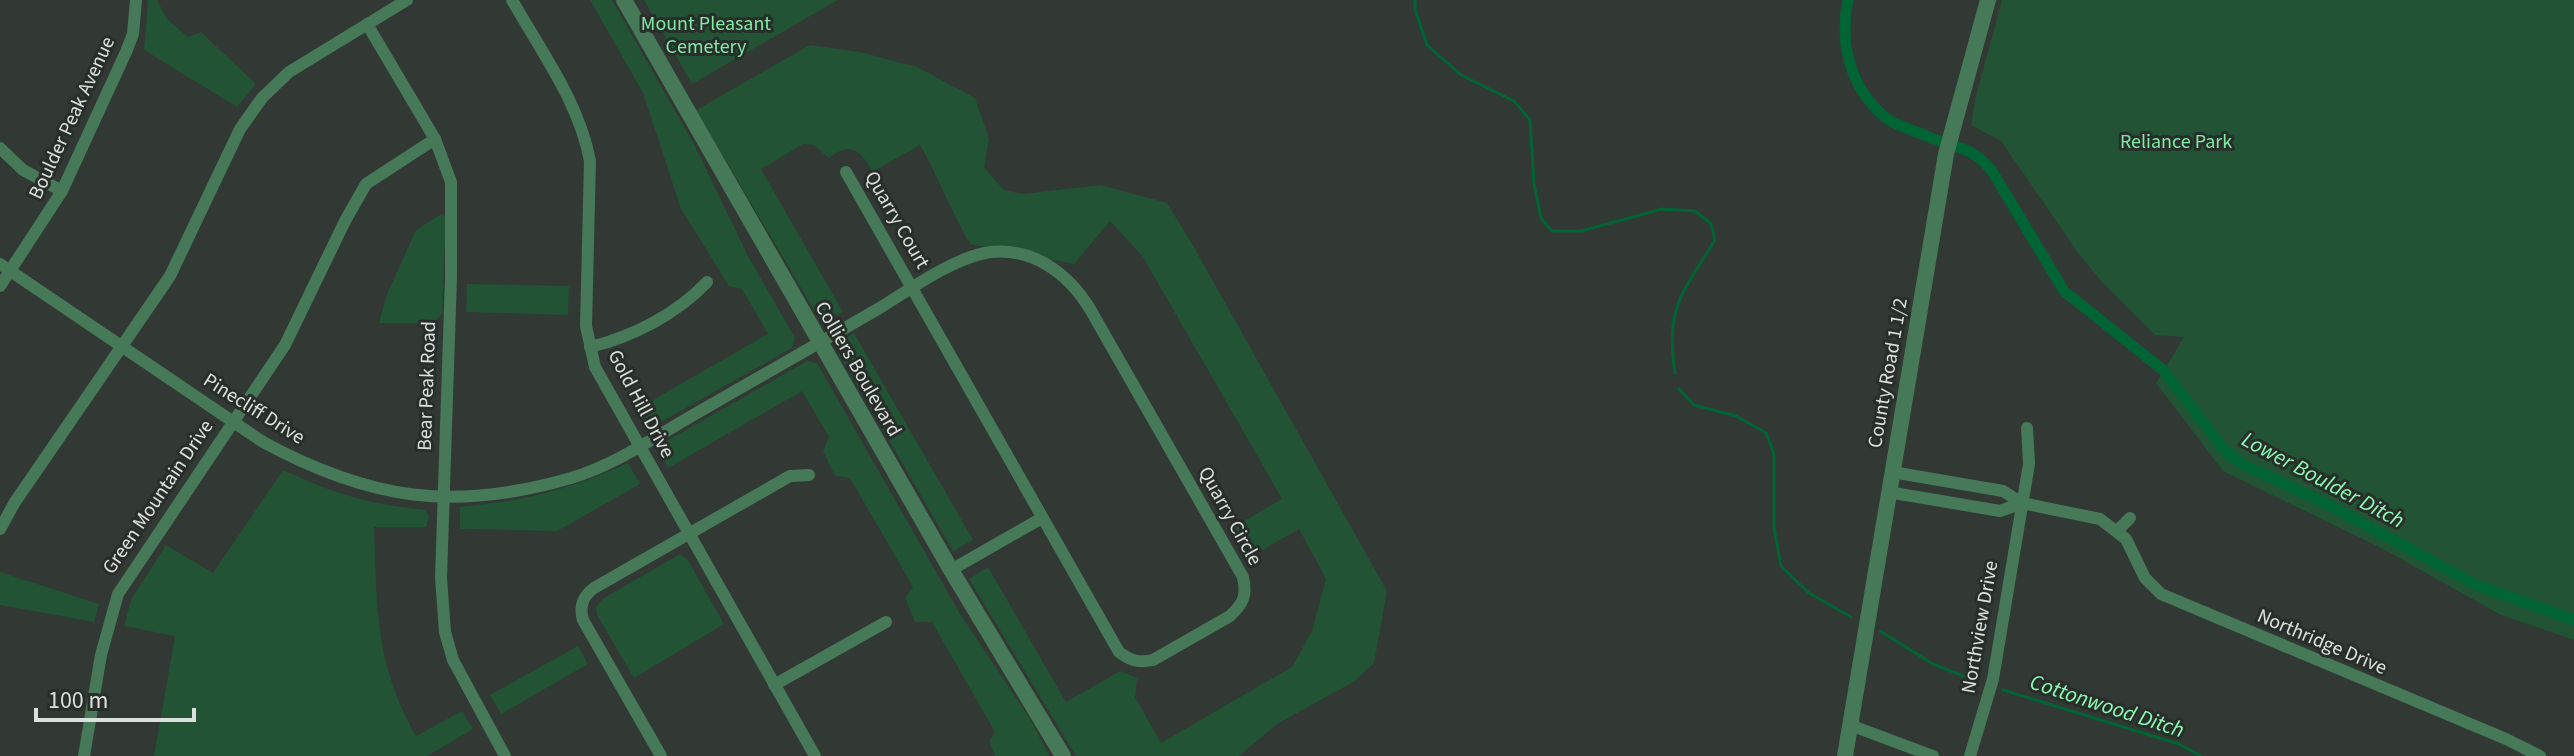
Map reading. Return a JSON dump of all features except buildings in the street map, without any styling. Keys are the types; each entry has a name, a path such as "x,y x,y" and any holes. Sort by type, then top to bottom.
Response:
{"street":[{"name":"Boulder Peak Avenue","path":"0,286 5,268 62,191 133,34 136,0"},
{"path":"0,529 15,502 170,276 240,129 262,98 289,72 407,0"},
{"name":"Gold Hill Drive","path":"512,0 577,112 586,136 590,161 586,326 595,367 815,756"},
{"name":"Colliers Boulevard","path":"624,0 951,570 1063,756"},
{"name":"County Road 1 1/2","path":"1845,756 1946,150 1988,0"},
{"name":"Bear Peak Road","path":"367,24 435,139 451,182 441,578 445,632 453,660 505,756"},
{"name":"Green Mountain Drive","path":"84,756 101,655 118,594 285,345 366,184 435,139"},
{"path":"0,148 23,170 62,191"},
{"name":"Quarry Court","path":"846,172 913,288"},
{"name":"Quarry Circle","path":"819,342 913,288 955,264 985,253 1022,255 1057,269 1071,281 1090,309 1243,577 1246,593 1241,607 1153,660 1141,663 1119,652 913,288"},
{"name":"Pinecliff Drive","path":"5,268 263,442 328,474 363,486 444,498 482,497 520,491 575,477 639,446 819,342"},
{"path":"590,347 628,335 691,299 707,282"},
{"name":"Northview Drive","path":"1970,756 1993,679 2029,464 2027,428"},
{"path":"1892,472 2003,491 2022,503 2095,517 2118,530 2130,518"},
{"path":"661,756 587,627 581,610 583,601 591,590 790,476 809,475"},
{"path":"1888,492 2000,511 2022,503"},
{"path":"951,570 1042,518"},
{"name":"Northridge Drive","path":"2118,530 2130,546 2145,578 2161,594 2540,756"},
{"path":"774,685 886,622"},
{"path":"1850,725 1933,756"}],"green space":[{"path":"148,0 157,0 167,19 188,37 201,32 256,84 237,107 144,50"},
{"path":"590,0 612,0 695,146 748,256 795,338 792,348 647,430 635,410 768,334 742,289 729,286 681,209 643,93"},
{"name":"Mount Pleasant Cemetery","path":"644,0 838,0 692,84"},
{"name":"Reliance Park","path":"2002,0 2574,0 2574,640 2501,615 2383,549 2223,471 2156,383 2184,337 2155,335 2078,253 2001,141 1971,125"},
{"path":"810,45 860,52 917,67 975,98 989,139 984,167 1004,190 1023,194 1101,185 1167,203 1387,591 1374,663 1355,681 1277,724 1239,756 1076,756 969,579 988,567 1066,702 1120,671 1137,678 1135,697 1161,743 1292,667 1312,631 1326,579 1299,529 1250,557 1232,528 1282,499 1143,257 1110,221 1074,264 970,244 920,145 872,172 864,158 854,150 843,150 829,158 814,145 803,144 761,169 843,312 820,320 696,110"},
{"path":"440,215 446,216 442,314 434,323 379,323 387,294 416,230"},
{"path":"467,284 569,286 568,315 466,312"},
{"path":"854,333 973,540 953,551 842,359 840,342"},
{"path":"807,361 817,363 959,612 1032,722 1049,756 995,756 989,741 995,732 932,622 915,622 905,598 913,587 850,478 835,476 823,451 829,437 802,391 668,468 656,447"},
{"path":"628,463 640,484 557,531 460,529 460,507 546,493"},
{"path":"283,470 352,497 425,510 429,516 426,527 374,527 378,610 385,659 416,736 462,711 473,729 427,756 154,756 175,636 124,626 131,600 166,545 213,573"},
{"path":"680,554 688,560 724,624 634,678 597,615 596,607 604,598"},
{"path":"0,572 99,604 94,622 0,605"},
{"path":"578,646 588,664 501,714 490,695"}],"waterway":[{"name":"Cottonwood Ditch","path":"1415,0 1415,10 1427,45 1461,75 1514,101 1530,120 1534,184 1541,218 1552,231 1581,231 1662,209 1695,211 1711,224 1715,240 1685,288 1675,316 1672,332 1675,373"},
{"name":"Lower Boulder Ditch","path":"1848,0 1845,32 1850,64 1863,93 1873,105 1895,123 1964,149 1985,163 2064,291 2163,370 2226,452 2242,464 2325,503 2474,584 2574,620"},
{"name":"Cottonwood Ditch","path":"1679,389 1694,405 1736,416 1766,433 1774,454 1774,528 1781,566 1809,593 1851,617"},
{"name":"Cottonwood Ditch","path":"1880,631 1933,664 1976,681"},
{"name":"Cottonwood Ditch","path":"2003,690 2179,744 2201,756"}]}
